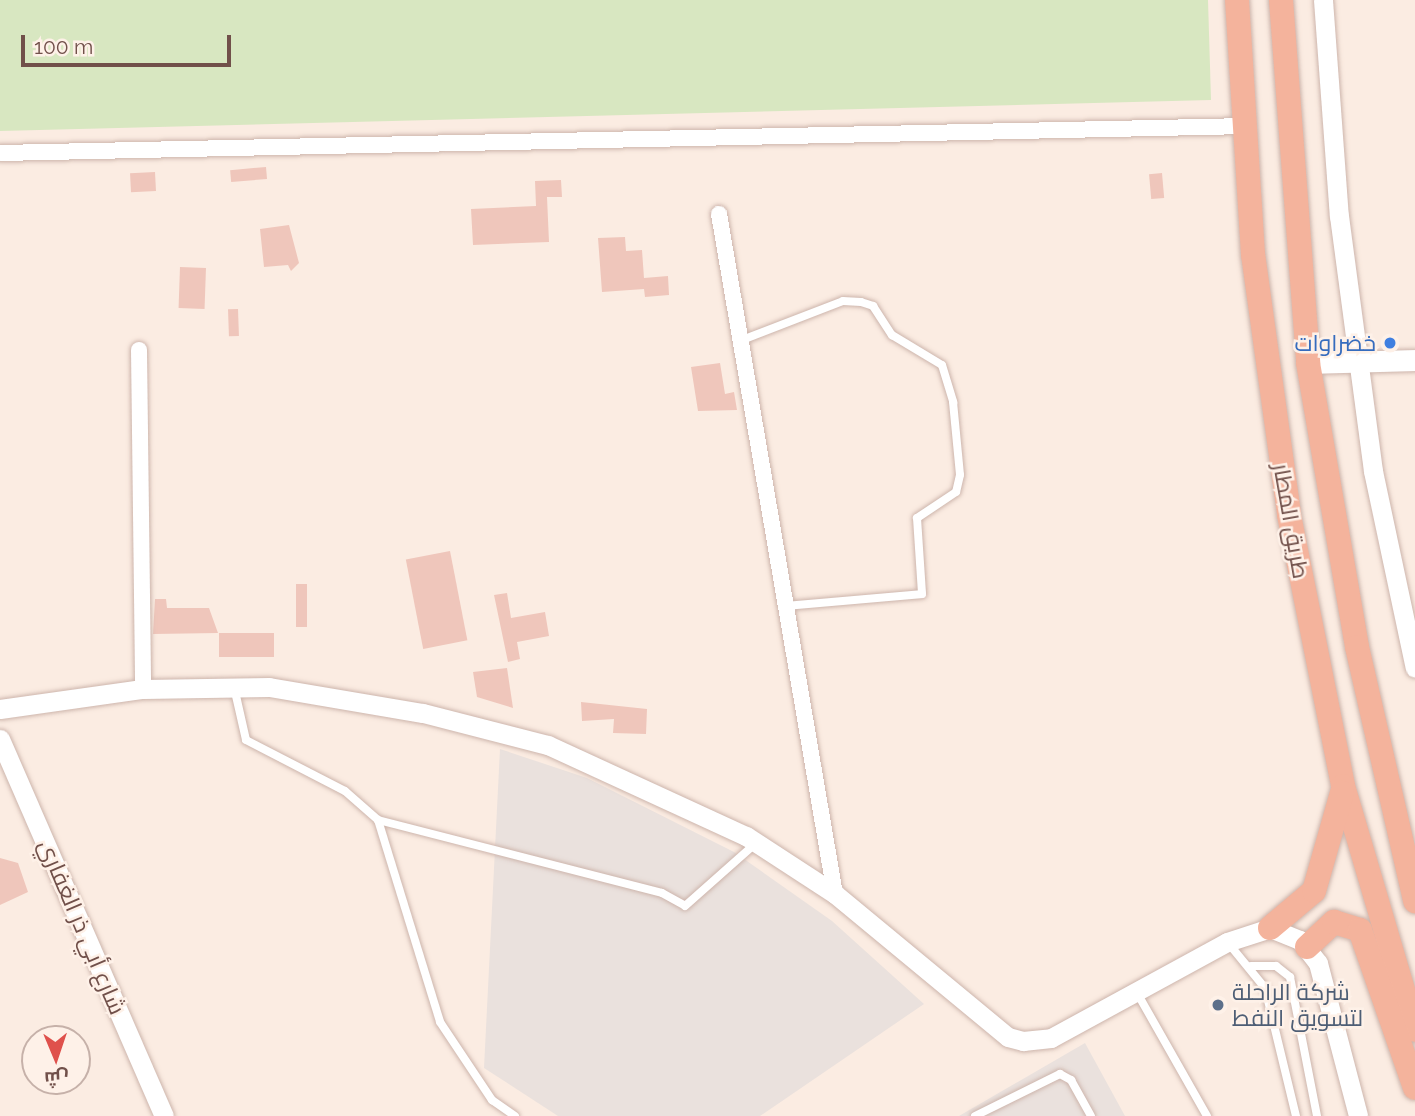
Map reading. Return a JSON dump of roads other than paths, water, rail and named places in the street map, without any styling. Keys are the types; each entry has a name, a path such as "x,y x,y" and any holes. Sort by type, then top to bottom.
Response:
{"highway":[{"name":"طريق المطار","path":"1237,0 1253,254 1289,515 1343,786 1415,1030"},
{"name":"طريق المطار","path":"1281,0 1308,362 1357,647 1415,901"},
{"path":"1270,928 1314,891 1343,786"},
{"path":"1307,947 1334,922 1360,930 1415,1088"}],"main road":[{"path":"1308,362 1415,360"}],"street":[{"path":"1324,0 1333,154 1359,361 1374,471 1415,668"},
{"path":"0,153 1244,126"},
{"path":"719,214 835,894"},
{"path":"139,350 143,689"},
{"path":"0,709 143,689 234,687 423,713 548,745 693,807 756,843 835,894 1008,1037 1051,1038 1227,942 1270,928 1307,947 1321,972 1358,1116"},
{"name":"شارع أبي ذر الغفاري","path":"0,739 164,1116"}],"lane":[{"path":"742,340 843,301 861,302 873,306 892,335 942,365 953,402 960,475 956,492 918,518 922,594 784,606"},
{"path":"234,687 246,740 345,791 378,820 663,892 685,905 756,843"},
{"path":"378,820 440,1022 492,1100 515,1116"},
{"path":"1227,942 1251,966 1265,988 1296,1116"},
{"path":"1251,966 1276,966 1290,977 1317,1116"},
{"path":"1136,991 1207,1116"},
{"path":"975,1116 1060,1074 1071,1080 1091,1116"}],"place":[{"name":"خضراوات","path":"1390,343"},
{"name":"شركة الراحلة لتسويق النفط","path":"1218,1005"}]}
